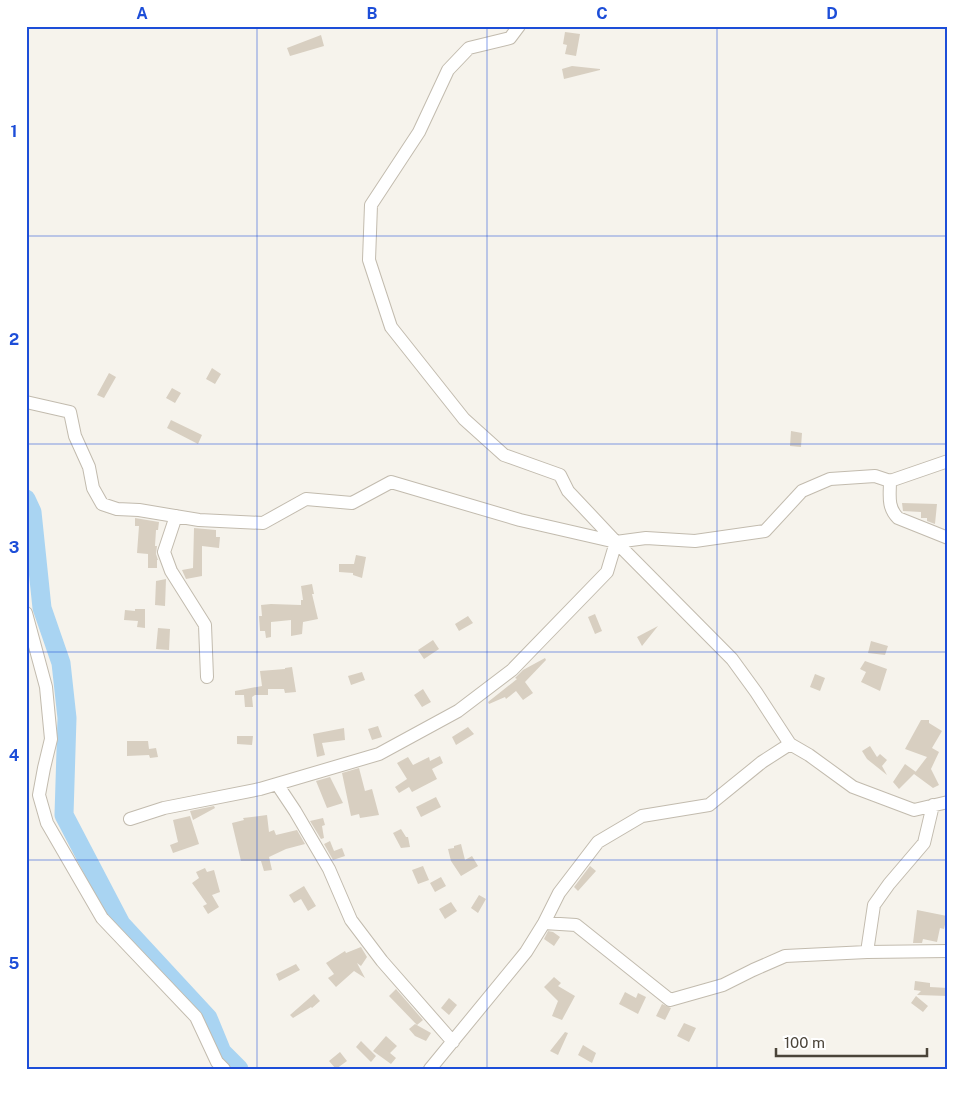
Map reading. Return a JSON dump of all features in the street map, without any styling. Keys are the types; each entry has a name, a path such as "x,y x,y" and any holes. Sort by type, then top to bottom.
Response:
{"street":[{"path":"519,26 510,38 469,48 448,70 419,132 371,204 369,260 390,326 464,419 504,455 560,476 568,491 732,659 790,744 809,755 853,787 914,810 948,802"},
{"path":"26,402 70,412 75,436 89,466 93,488 102,504 117,509 200,520 263,523 306,499 352,503 390,482 520,520 616,542 646,538 695,541 765,531 802,491 830,479 876,476 890,481 948,461"},
{"path":"890,481 889,504 892,512 898,518 948,538"},
{"path":"176,516 164,552 171,572 205,625 207,677"},
{"path":"130,819 164,808 260,789 379,754 458,711 512,670 607,572 616,542"},
{"path":"26,612 47,695 51,740 39,795 47,823 102,918 196,1017 217,1062 224,1069"},
{"path":"430,1069 526,952 544,923 559,893 598,842 642,816 709,804 762,762 790,744"},
{"path":"277,784 329,869 351,920 382,961 453,1042"},
{"path":"866,952 874,906 888,884 924,843 933,805"},
{"path":"544,923 576,925 670,1000 723,985 785,956 866,952 948,951"}],"building":[{"path":"565,32 580,34 576,56 565,54 567,45 563,44"},
{"path":"321,35 324,46 290,56 287,48"},
{"path":"572,66 600,70 564,79 562,69"},
{"path":"212,368 221,374 215,384 206,379"},
{"path":"109,373 116,377 104,398 97,395"},
{"path":"172,388 181,393 175,403 166,398"},
{"path":"171,420 202,435 198,444 167,428"},
{"path":"791,431 802,433 801,447 790,446"},
{"path":"902,503 937,504 935,524 927,521 927,518 921,518 921,512 903,511"},
{"path":"135,518 159,522 158,530 156,530 155,546 157,546 157,568 148,568 148,554 137,553 139,526 135,526"},
{"path":"194,528 216,530 216,537 220,537 219,548 202,546 202,576 186,579 182,570 193,568"},
{"path":"356,555 366,557 362,578 353,575 353,573 339,572 339,564 354,564"},
{"path":"166,579 165,606 155,605 156,581"},
{"path":"312,584 314,594 312,594 318,619 303,622 302,634 291,636 291,620 271,622 271,637 266,638 265,631 260,631 259,616 262,616 261,605 301,605 301,600 303,600 301,586"},
{"path":"135,609 145,609 145,628 137,627 138,621 124,620 125,610 135,611"},
{"path":"595,614 602,631 595,634 588,617"},
{"path":"468,616 473,623 459,631 455,624"},
{"path":"658,626 642,646 637,637"},
{"path":"158,628 170,629 169,650 156,649"},
{"path":"433,640 439,649 424,659 418,650"},
{"path":"871,641 888,646 885,655 868,653"},
{"path":"545,658 546,660 525,682 533,693 523,700 516,691 506,699 505,697 489,704 488,702 517,679 515,678 523,670"},
{"path":"865,661 887,669 880,691 861,682 866,672 860,669"},
{"path":"292,667 296,692 285,693 284,689 268,689 268,695 255,695 252,697 253,707 245,707 244,695 235,695 235,691 262,686 260,671"},
{"path":"362,672 365,680 351,685 348,676"},
{"path":"815,674 825,678 820,691 810,687"},
{"path":"423,689 431,702 422,707 414,695"},
{"path":"921,720 929,720 929,723 942,731 932,748 939,752 931,769 939,785 933,788 914,774 927,757 905,749"},
{"path":"378,726 382,737 372,740 368,729"},
{"path":"468,727 474,734 456,745 452,737"},
{"path":"344,728 345,740 322,743 325,755 317,757 313,734"},
{"path":"237,736 253,736 252,745 237,744"},
{"path":"127,741 148,741 149,749 156,748 158,757 150,758 149,755 127,756"},
{"path":"870,746 877,757 880,754 887,760 882,766 887,775 867,759 862,751"},
{"path":"440,756 443,763 432,769 437,779 412,792 409,787 399,793 395,787 407,779 397,763 408,757 413,765 429,757 430,761"},
{"path":"905,764 916,772 899,789 893,782"},
{"path":"359,768 365,791 372,789 379,815 360,818 359,814 351,816 342,773"},
{"path":"330,777 343,803 327,808 316,781"},
{"path":"436,797 441,807 421,817 416,807"},
{"path":"214,806 215,808 193,820 190,811"},
{"path":"267,815 269,832 274,830 276,835 297,830 305,844 286,849 269,857 272,870 264,871 261,861 241,861 232,823 244,820 243,818"},
{"path":"190,816 199,844 173,853 170,845 178,842 173,820"},
{"path":"323,818 325,825 322,826 324,838 321,839 310,821"},
{"path":"401,829 406,837 408,837 410,847 401,848 393,833"},
{"path":"330,841 334,851 342,848 345,856 333,860 324,844"},
{"path":"461,844 465,860 472,856 478,866 461,876 451,861 448,849"},
{"path":"423,866 429,880 418,884 412,870"},
{"path":"590,866 596,871 578,891 574,887"},
{"path":"205,868 207,872 214,870 220,892 212,895 219,907 208,914 203,906 207,904 192,883 199,878 196,872"},
{"path":"441,877 446,886 435,892 430,883"},
{"path":"304,886 316,906 308,911 301,899 294,903 289,895"},
{"path":"479,895 486,899 478,913 471,908"},
{"path":"451,902 457,911 445,919 439,909"},
{"path":"917,910 947,916 944,929 940,928 937,942 923,939 922,943 913,943"},
{"path":"548,931 560,937 554,946 544,939"},
{"path":"361,947 367,957 361,966 357,963 365,978 354,971 336,987 328,978 334,974 326,963 345,951 346,953"},
{"path":"296,964 300,970 279,981 276,974"},
{"path":"554,977 561,983 558,986 575,996 562,1020 552,1016 558,1001 544,987"},
{"path":"915,981 930,983 930,987 948,988 948,996 917,995 921,991 914,990"},
{"path":"396,989 423,1020 417,1025 389,996"},
{"path":"625,992 636,998 638,993 646,997 638,1014 619,1004"},
{"path":"314,994 320,1001 312,1008 293,1018 290,1015"},
{"path":"916,996 928,1006 923,1012 911,1003"},
{"path":"449,998 457,1005 449,1015 441,1008"},
{"path":"662,1004 671,1008 665,1020 656,1016"},
{"path":"684,1023 696,1028 689,1042 677,1036"},
{"path":"415,1024 431,1033 426,1041 415,1036 409,1029"},
{"path":"565,1032 568,1033 558,1055 550,1051"},
{"path":"386,1036 397,1046 390,1053 396,1058 391,1064 373,1051"},
{"path":"361,1041 376,1056 371,1062 356,1047"},
{"path":"583,1045 596,1053 592,1063 578,1055"},
{"path":"340,1052 347,1061 336,1069 329,1061"}],"waterway":[{"path":"26,499 32,512 42,608 61,663 67,718 64,815 121,924 208,1018 222,1052 239,1069"}]}
